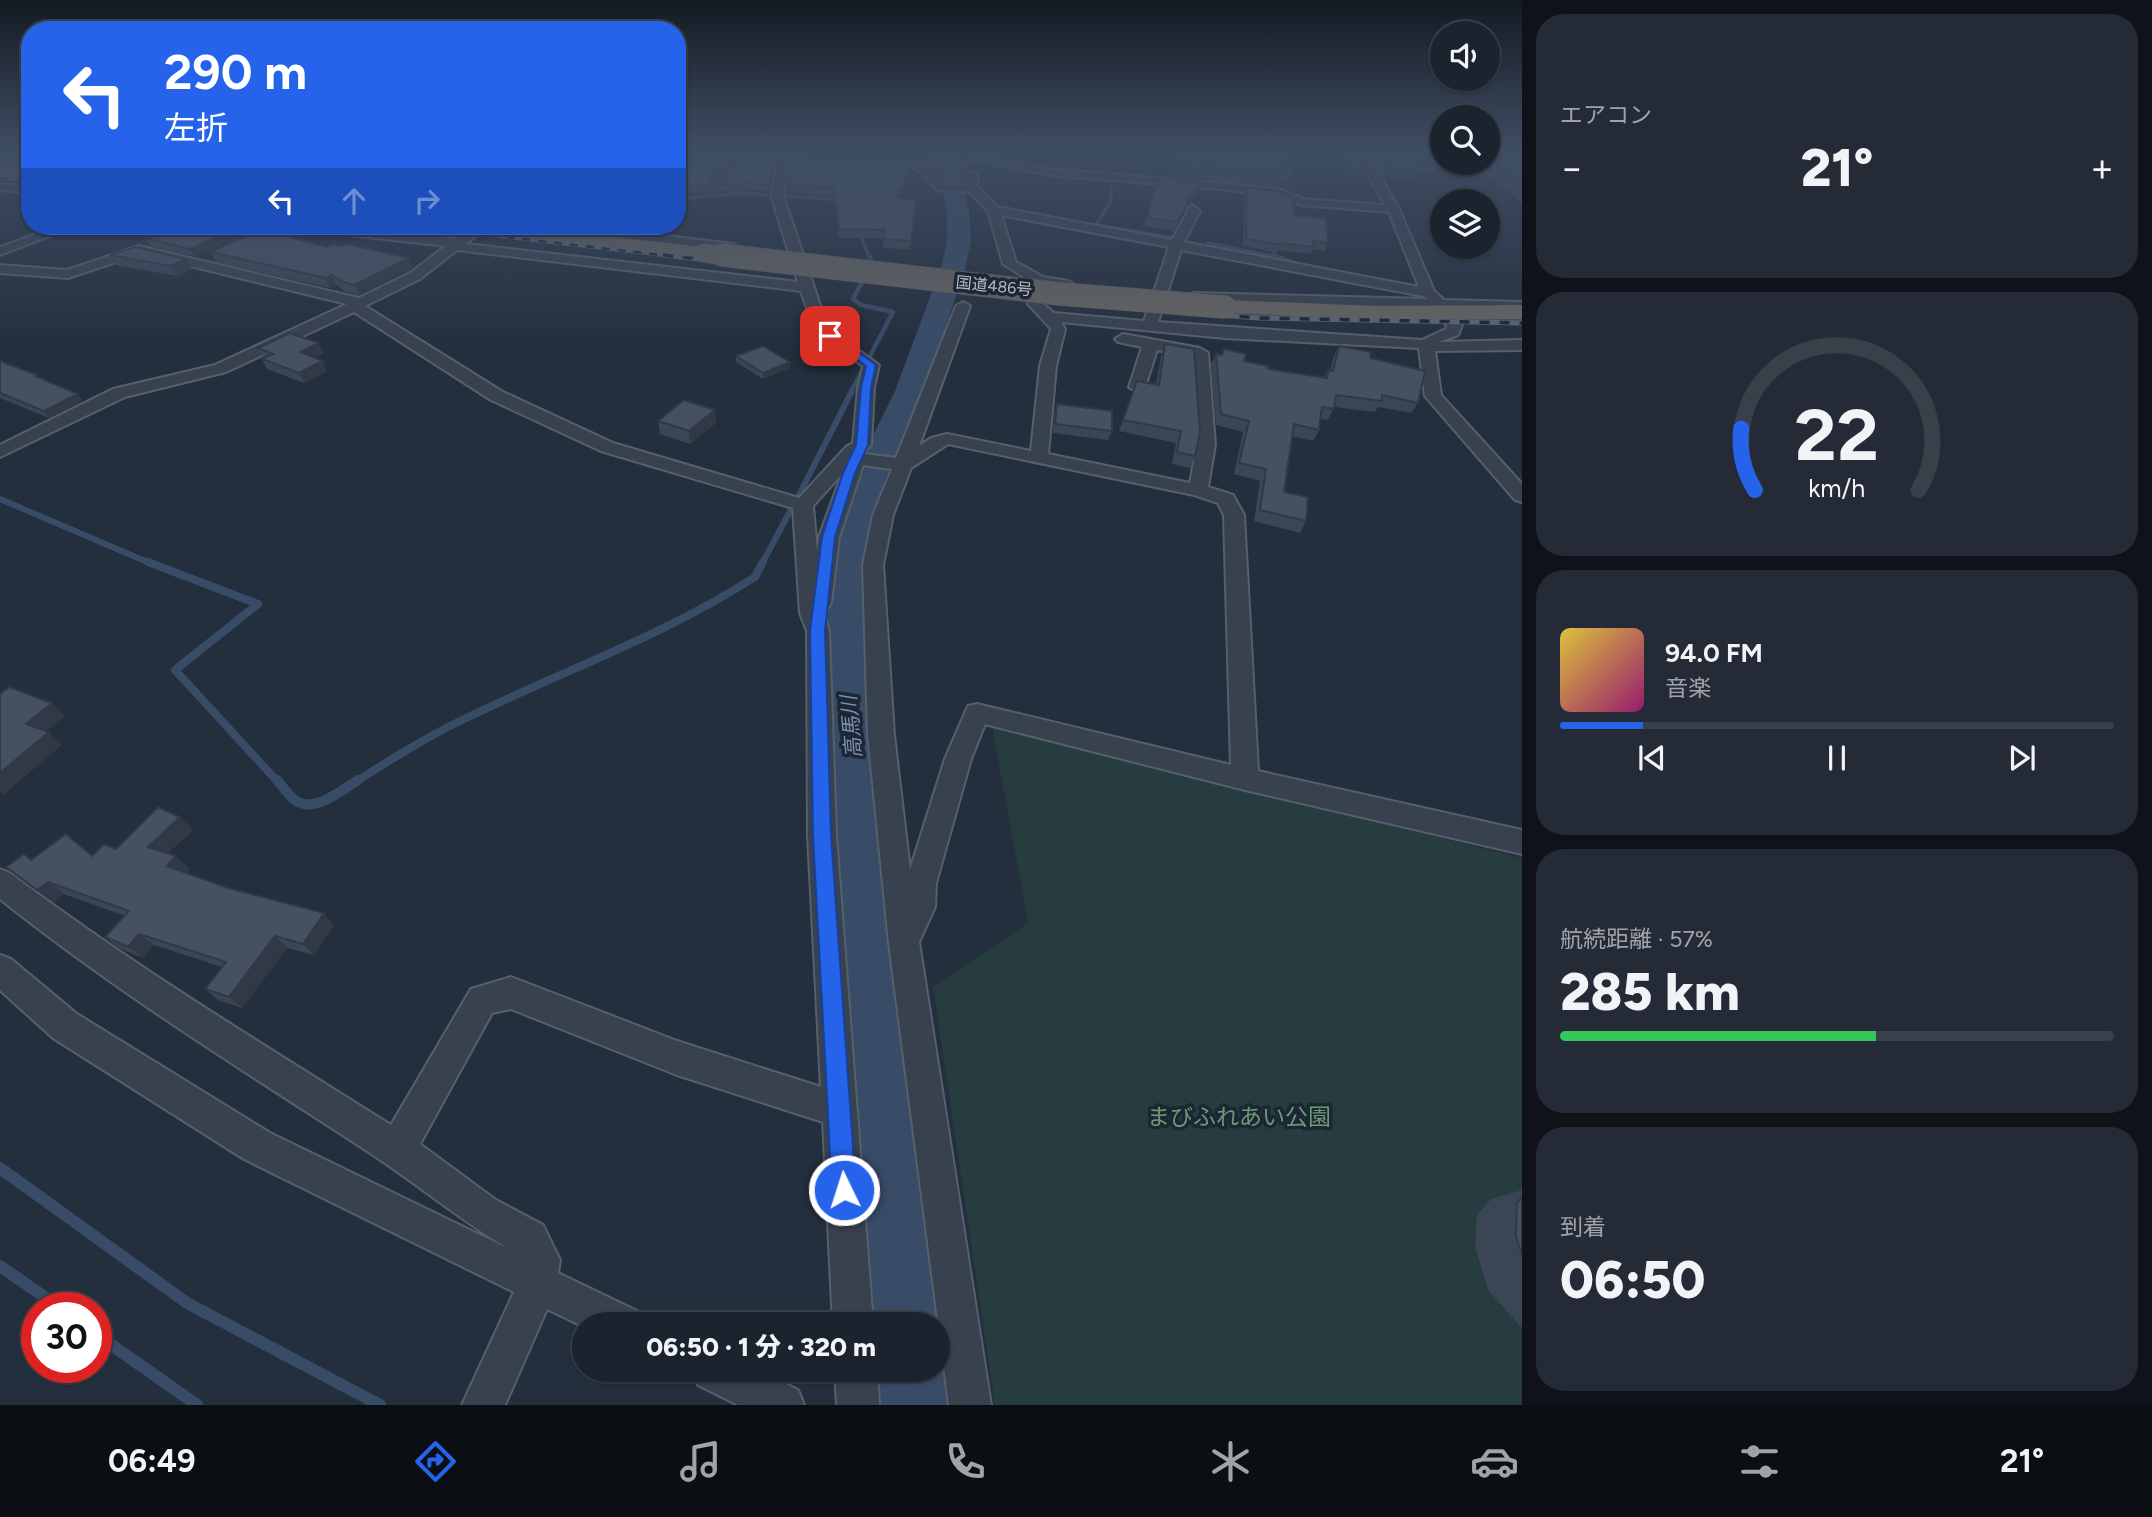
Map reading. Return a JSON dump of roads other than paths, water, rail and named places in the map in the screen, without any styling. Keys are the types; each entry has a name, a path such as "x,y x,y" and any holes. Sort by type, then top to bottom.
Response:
{"highway":[{"name":"国道486号","path":"554,235 1061,294 1225,307 1442,308 1522,312"}],"street":[{"path":"784,215 818,321 830,336 871,365 866,388 861,454 828,537 817,631 822,835 852,1312"},
{"path":"995,215 1010,264 1039,281 1161,293 1294,301 1442,308 1522,306"},
{"path":"1019,215 1428,293"},
{"path":"1137,387 1161,293 1177,243 1192,215"},
{"path":"1396,215 1428,293 1455,325 1453,332 1430,340 1426,345 1433,396 1522,496"},
{"path":"0,251 45,235"},
{"path":"194,264 257,235"},
{"path":"380,235 806,287"},
{"path":"0,452 119,393 220,369 358,305 415,276 466,235"},
{"path":"622,235 798,255"},
{"path":"0,269 68,274 86,270 135,250 358,305 497,396 607,447 803,505"},
{"path":"1039,281 1035,286 1035,304 1054,323 1148,338 1200,353 1206,445 1198,490"},
{"path":"963,306 898,465 883,515 873,565 881,735 904,943 970,1405"},
{"path":"1039,458 1054,323"},
{"path":"1148,338 1465,347 1522,345"},
{"path":"817,631 811,612 803,505 852,451 898,465 947,439 1198,490 1226,499 1234,515 1245,779"},
{"path":"904,943 920,907 920,883 958,759 977,713 1245,779 1522,842"},
{"path":"0,882 58,927 162,999 397,1149 483,1213 529,1239 541,1260 537,1282 521,1326 483,1405"},
{"path":"0,970 65,1026 257,1146 597,1312"},
{"path":"397,1149 482,1000 511,993 677,1058 839,1110"},
{"path":"737,1382 783,1405"},
{"path":"857,1382 858,1405"}],"waterway":[{"name":"高馬川","path":"905,1312 848,704 844,583 854,529 867,482 910,391 954,265 959,240 958,215"},
{"path":"1103,215 1096,225 1181,239"},
{"path":"1015,218 1135,241"},
{"path":"858,229 869,257"},
{"path":"1208,243 1277,257"},
{"path":"869,255 872,263 853,299 861,305 893,312 870,356"},
{"path":"1273,255 1301,266"},
{"path":"851,392 864,367"},
{"path":"799,495 852,391"},
{"path":"0,499 152,564"},
{"path":"762,564 791,509"},
{"path":"148,562 258,604 175,670 278,782"},
{"path":"355,782 462,720 611,653 720,598 755,577 763,562"},
{"path":"277,780 288,794 303,804 328,799 358,780"},
{"path":"0,1168 187,1303 380,1405"},
{"path":"0,1266 37,1292"},
{"path":"112,1345 197,1405"},
{"name":"高馬川","path":"911,1382 913,1405"}],"railway":[{"path":"489,235 678,257"},
{"path":"663,255 1112,307 1259,318 1522,323"}],"park label":[{"name":"まびふれあい公園","path":"1239,1117"}]}
